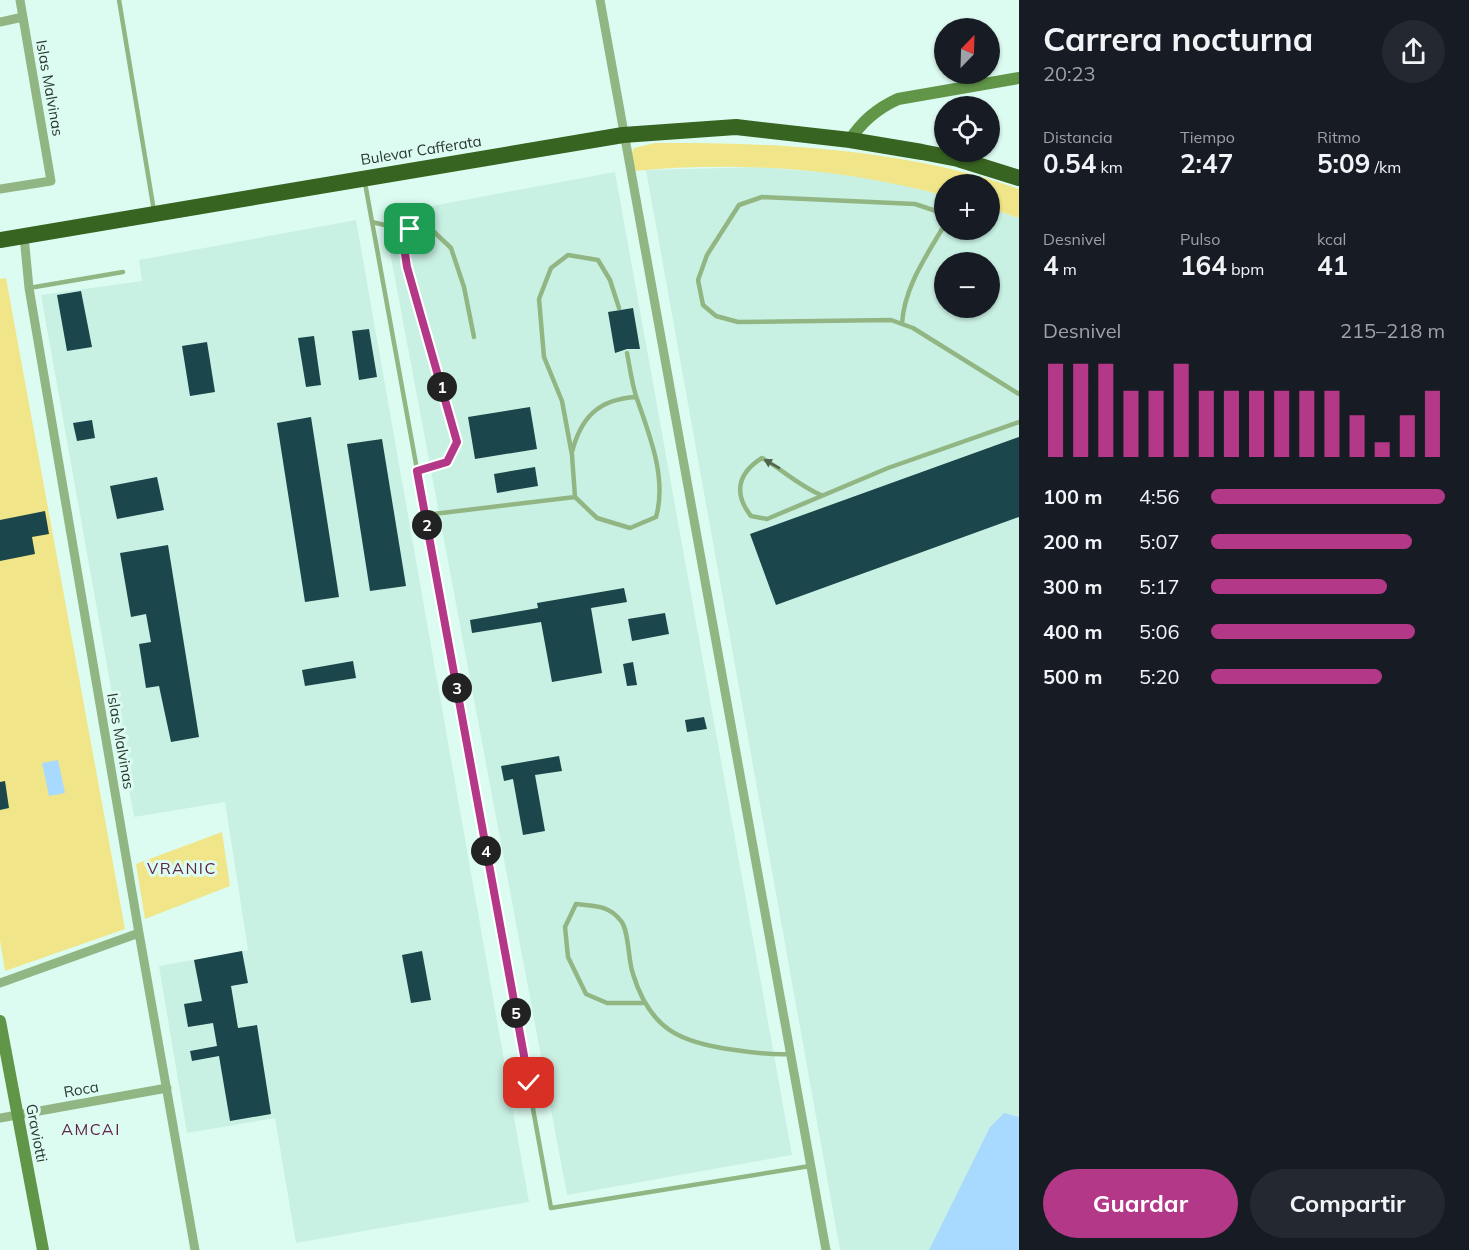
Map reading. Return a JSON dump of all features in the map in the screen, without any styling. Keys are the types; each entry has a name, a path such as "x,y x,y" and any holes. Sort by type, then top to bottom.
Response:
{"highway":[{"name":"Bulevar Cafferata","path":"0,240 623,135 736,127 850,140 958,159 1019,178"}],"street":[{"name":"Islas Malvinas","path":"0,189 51,181 20,0"},
{"path":"600,0 825,1250"},
{"path":"0,22 23,17"},
{"path":"850,140 858,126 883,106 898,99 1019,78"},
{"name":"Islas Malvinas","path":"24,236 29,288 195,1250"},
{"path":"0,983 139,933"},
{"name":"Graviotti","path":"0,1021 43,1250"},
{"name":"Roca","path":"0,1118 168,1088"}],"lane":[{"path":"119,0 154,214"},
{"path":"364,178 551,1208 810,1166"},
{"path":"934,210 915,204 762,196 739,205 708,255 698,280 703,305 716,316 738,322 891,320 913,328 1019,394"},
{"path":"372,222 393,227 403,240 407,267 457,442 447,462 417,471"},
{"path":"403,240 410,229 431,229 451,248 464,286 474,337"},
{"path":"902,324 903,304 936,240"},
{"path":"619,308 610,280 598,260 568,255 551,268 539,299 544,357 562,401 572,455 574,497 597,518 630,528 656,517 661,497 647,424 636,397 627,353"},
{"path":"29,288 123,272"},
{"path":"572,455 578,432 595,410 617,398 636,397"},
{"path":"821,495 804,488 781,468 762,458 749,466 740,483 741,503 751,516 767,519 805,506 821,495 1019,422"},
{"path":"425,515 574,497"},
{"path":"643,1003 607,1003 586,994 568,957 565,927 576,904 606,907 623,922 632,972 643,1003 668,1030 699,1046 774,1055 791,1054"}],"shaded area":[{"path":"655,143 792,147 885,157 972,174 934,174 934,193 868,179 790,169 711,167 632,171 634,148"},
{"path":"760,167 844,174 900,184 934,193 934,240 1000,240 1000,211 1019,218 1019,1250 840,1250 646,170"},
{"path":"615,172 792,1155 567,1195 383,215"},
{"path":"1000,183 1019,189 1019,218 1000,211"},
{"path":"356,220 529,1202 296,1243 275,1118 187,1133 159,966 248,950 225,802 134,817 41,295 142,281 139,260"},
{"path":"6,278 125,929 5,971 0,940 0,279"},
{"path":"222,832 230,886 145,919 136,864"}],"water":[{"path":"58,760 65,793 49,796 42,763"},
{"path":"1004,1113 1019,1117 1019,1250 929,1250 990,1127"}],"building":[{"path":"81,291 92,347 67,351 57,295"},
{"path":"633,308 640,349 627,349 615,353 608,312"},
{"path":"369,329 377,377 359,380 352,331"},
{"path":"314,336 321,385 306,387 298,338"},
{"path":"207,342 215,392 190,396 182,346"},
{"path":"530,407 537,449 475,459 468,417"},
{"path":"311,417 339,597 305,602 277,423"},
{"path":"92,420 95,438 77,441 73,423"},
{"path":"1019,437 1019,517 776,605 750,534"},
{"path":"382,439 406,586 370,591 347,444"},
{"path":"535,467 538,486 497,493 494,474"},
{"path":"157,477 164,510 117,519 110,486"},
{"path":"45,511 49,534 32,537 35,554 0,561 0,520"},
{"path":"168,545 199,737 171,742 159,686 146,688 139,644 151,642 146,614 131,617 120,553"},
{"path":"624,588 627,602 591,608 602,673 552,682 541,622 472,633 470,620 538,608 537,603"},
{"path":"665,613 669,634 632,641 628,619"},
{"path":"353,661 356,678 305,686 302,670"},
{"path":"633,662 637,685 627,686 623,664"},
{"path":"704,717 707,729 687,732 685,720"},
{"path":"559,756 562,771 535,775 545,831 523,835 513,779 504,781 501,766"},
{"path":"5,781 9,808 0,810 0,782"},
{"path":"242,951 248,983 231,986 238,1028 257,1025 271,1114 230,1121 219,1056 192,1061 190,1051 217,1046 213,1023 188,1027 184,1004 202,1001 194,960"},
{"path":"422,951 431,1000 411,1003 402,955"}],"district":[{"name":"VRANIC","path":"182,868"},
{"name":"AMCAI","path":"91,1129"}],"route":[{"path":"410,229 403,240 407,267 457,442 447,462 417,471 529,1083"}]}
